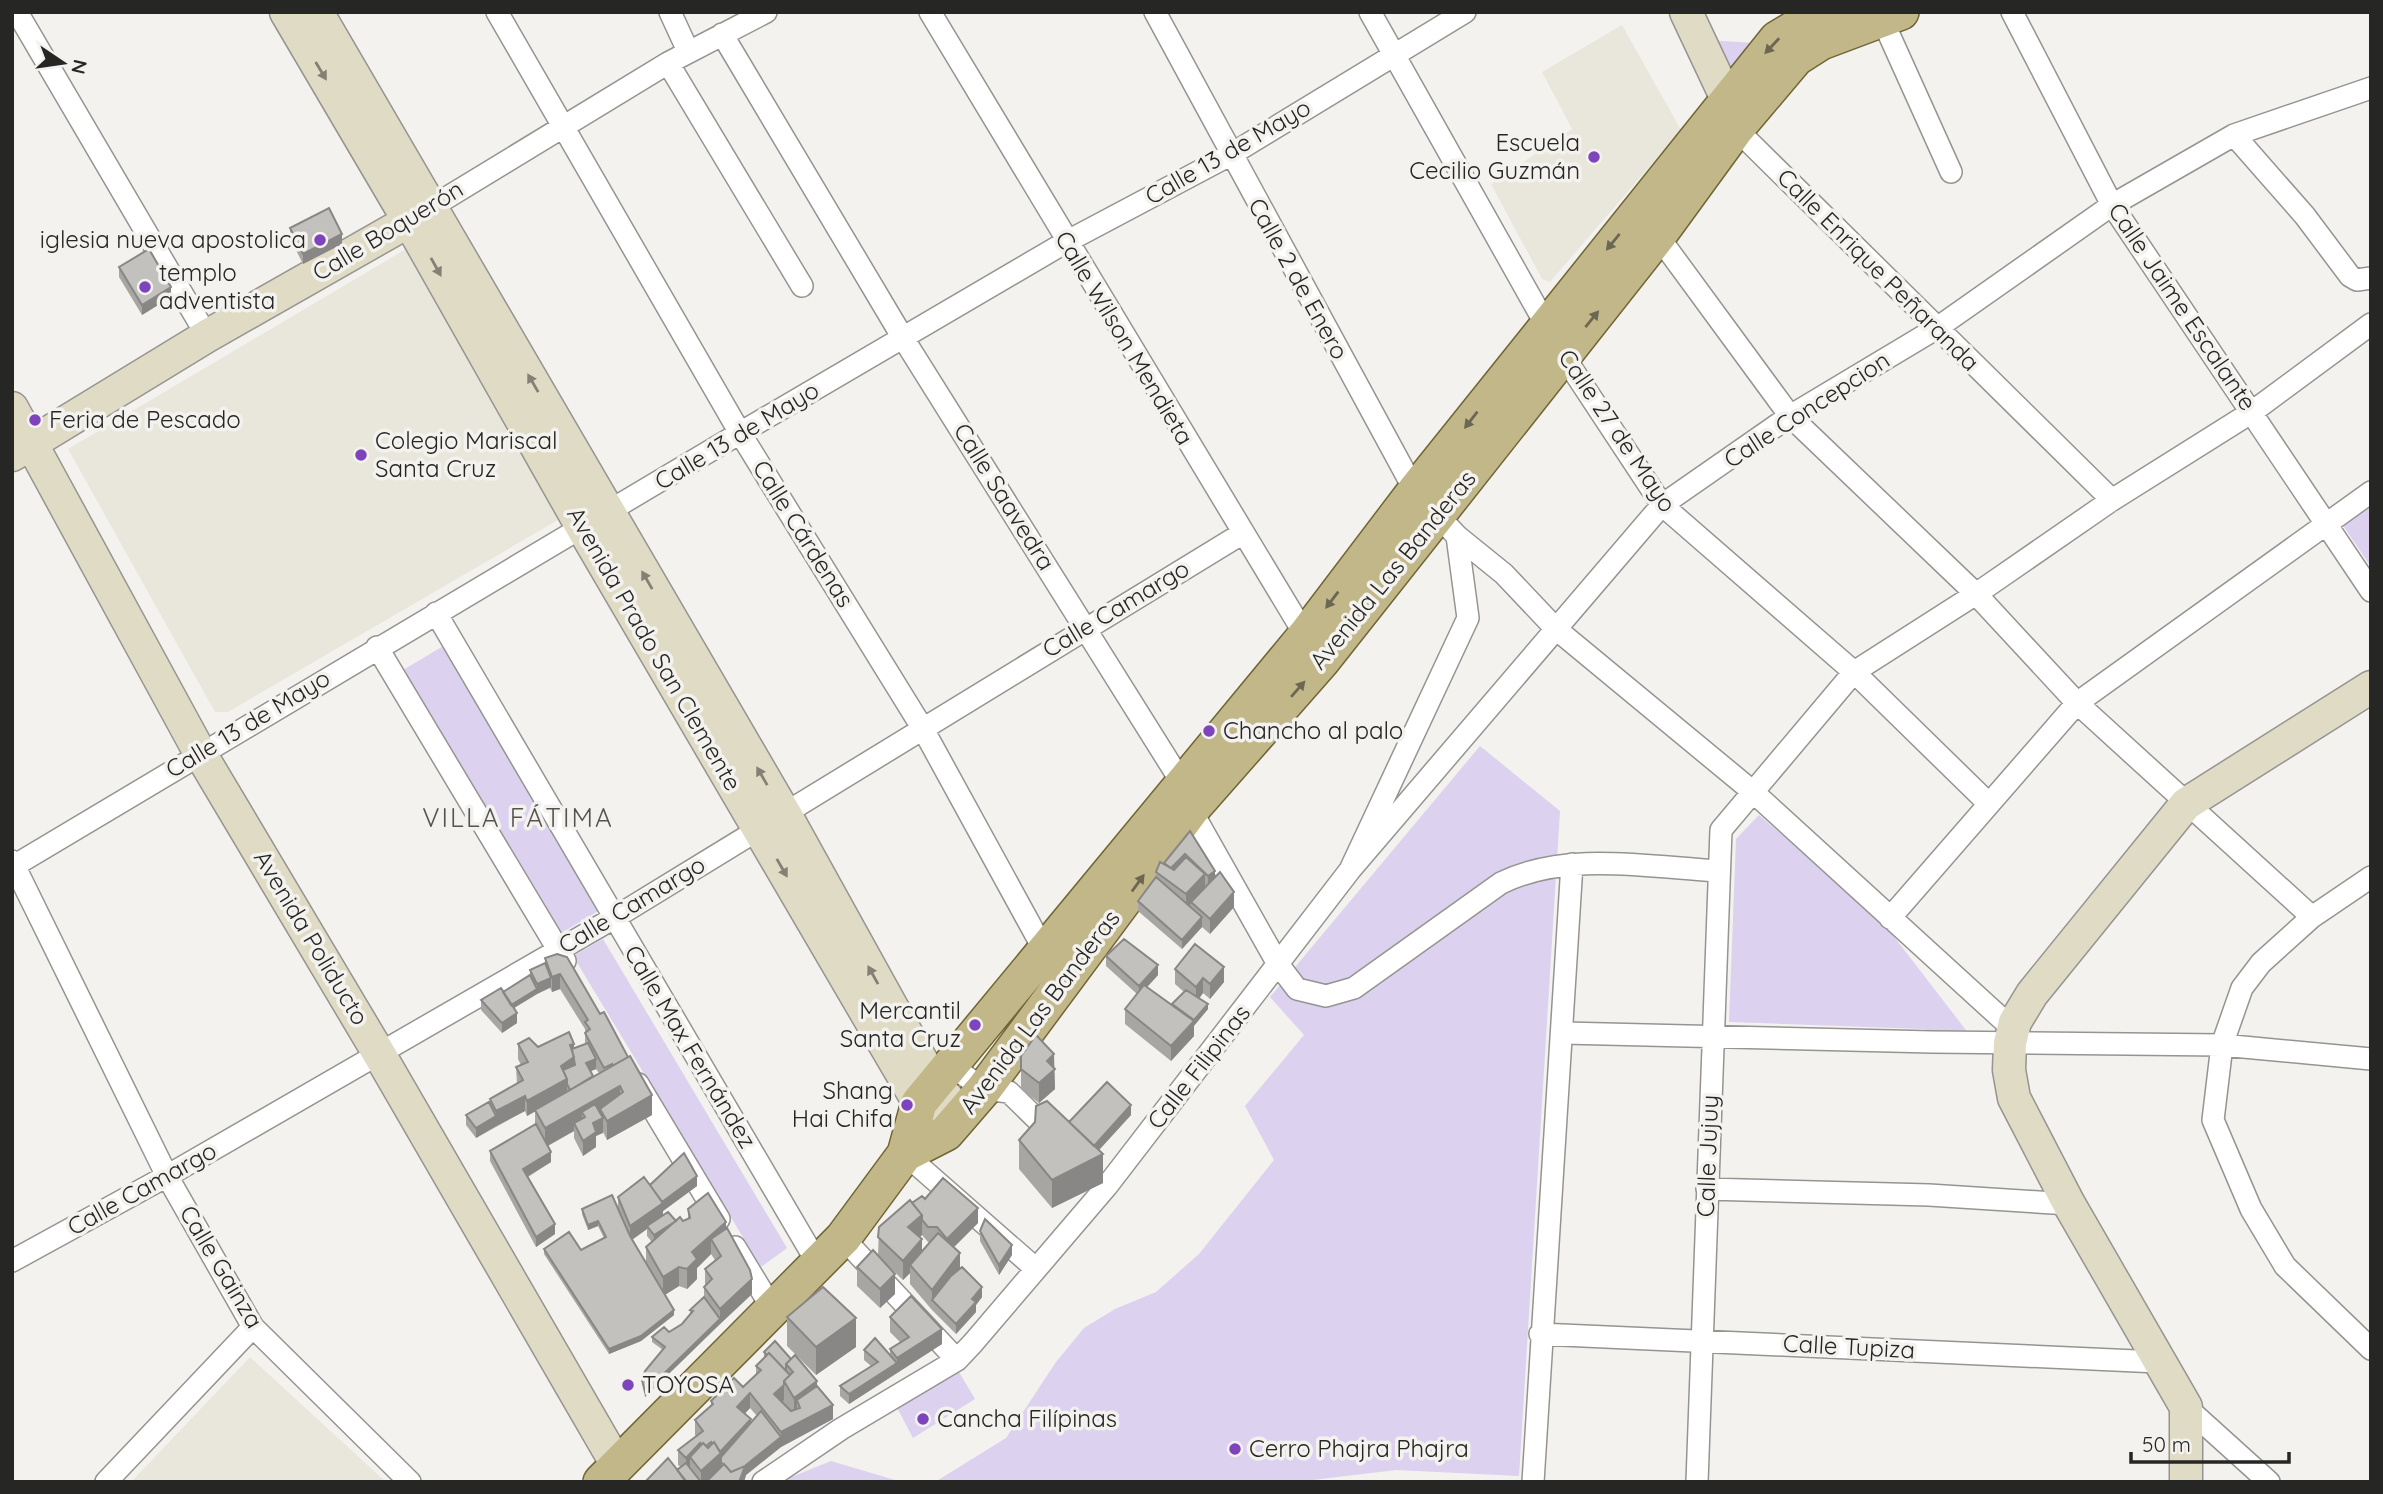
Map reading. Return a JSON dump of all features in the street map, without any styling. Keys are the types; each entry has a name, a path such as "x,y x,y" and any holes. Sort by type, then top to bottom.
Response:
{"main road":[{"name":"Avenida Las Banderas","path":"609,1473 765,1325 844,1238 905,1154 935,1085 1045,952 1436,515 1563,355 1648,223 1731,114 1777,39 1810,19 1830,12"},
{"name":"Avenida Las Banderas","path":"1731,114 1796,58 1821,42 1892,16"},
{"name":"Avenida Las Banderas","path":"1436,515 1546,326 1648,223"},
{"name":"Avenida Las Banderas","path":"905,1154 964,1112 1065,984 1186,796"}],"street":[{"path":"17,12 207,337"},
{"name":"Avenida Prado San Clemente","path":"286,12 420,214"},
{"name":"Avenida Prado San Clemente","path":"317,12 420,214 595,520 772,821 935,1085 964,1112"},
{"name":"Calle Cárdenas","path":"496,12 740,433 923,729 1065,984"},
{"path":"670,12 688,51"},
{"name":"Calle Boquerón","path":"23,449 207,337 420,214 562,125 688,51 766,12"},
{"name":"Calle Wilson Mendieta","path":"930,12 1066,242 1314,649"},
{"name":"Calle 2 de Enero","path":"1155,12 1230,155 1436,515"},
{"name":"Calle 27 de Mayo","path":"1370,12 1563,355 1662,505 1854,672 1988,803"},
{"name":"Calle 13 de Mayo","path":"13,864 1066,242 1230,155 1465,12"},
{"name":"Calle Enrique Peñaranda","path":"1686,12 1731,114 1937,328 2112,500"},
{"name":"Calle Jaime Escalante","path":"2012,12 2112,205 2371,591"},
{"path":"1892,16 1951,172"},
{"name":"Calle Saavedra","path":"722,34 903,338 1086,626 1186,796 1278,964 1297,989 1326,996 1354,988 1501,883 1524,872 1572,864 1718,871"},
{"path":"668,63 802,286"},
{"name":"Calle Concepcion","path":"1350,870 1662,505 1790,416 1937,328 2112,205 2234,135 2371,88"},
{"path":"2234,135 2305,216 2350,276 2357,280 2371,278"},
{"path":"1648,223 1790,416 1976,594 2077,703 2312,917"},
{"path":"1752,791 1854,672 1976,594 2112,500 2252,412 2371,324"},
{"name":"Avenida Poliducto","path":"12,408 23,449 378,1052 609,1473"},
{"path":"1890,918 2077,703 2371,492"},
{"path":"1436,515 1504,574 1556,629 1752,791 1890,918 2012,1037"},
{"name":"Calle Filipinas","path":"763,1482 841,1429 957,1360 1035,1268 1101,1181 1278,964 1350,870 1468,618 1436,515"},
{"name":"Calle Camargo","path":"12,1261 167,1176 614,918 1086,626 1243,533"},
{"name":"Calle Max Fernández","path":"436,612 818,1264"},
{"path":"377,647 578,983"},
{"path":"2269,1482 2186,1407 2158,1362 2069,1204 2014,1098 2009,1070 2012,1037 2032,994 2186,804 2371,687"},
{"name":"Calle Jujuy","path":"1697,1482 1721,830 1752,791"},
{"name":"Calle Gainza","path":"13,864 167,1176 253,1327 410,1482"},
{"path":"1533,1482 1540,1334 1564,1033 1572,864"},
{"path":"2371,877 2312,917 2261,963 2242,988 2222,1045 2213,1120 2251,1209 2285,1266 2371,1349"},
{"path":"1564,1033 1713,1038 2012,1037 2222,1045 2371,1059"},
{"path":"625,1062 765,1325"},
{"path":"964,1112 1009,1092 1069,1150"},
{"path":"905,1154 1035,1268"},
{"path":"1707,1189 1929,1195 2069,1204"},
{"path":"844,1238 957,1360"},
{"path":"106,1482 253,1327"},
{"name":"Calle Tupiza","path":"1540,1334 2158,1362"},
{"path":"2186,1407 2186,1482"},
{"path":"825,1410 841,1429"}],"shaded area":[{"name":"Escuela Cecilio Guzmán","path":"1622,25 1681,130 1550,282 1542,279 1491,184 1572,129 1542,72"},
{"path":"1706,40 1756,43 1728,75"},
{"name":"Colegio Mariscal Santa Cruz","path":"406,249 558,520 228,712 215,712 68,449"},
{"path":"2371,492 2371,567 2338,518"},
{"path":"445,645 600,910 558,935 403,670"},
{"path":"1480,746 1560,811 1519,1476 1396,1470 1296,1482 935,1482 1006,1438 1056,1362 1084,1328 1115,1309 1156,1292 1199,1254 1274,1160 1245,1106 1304,1035 1270,997"},
{"path":"1759,815 1882,921 1972,1038 1923,1029 1729,1022 1736,839"},
{"path":"603,939 787,1248 761,1267 573,956"},
{"path":"250,1357 386,1482 131,1482"},
{"name":"Cancha Filípinas","path":"953,1362 975,1399 913,1438 893,1400"},
{"path":"831,1461 895,1480 916,1482 788,1482 789,1478"}],"building":[{"path":"329,208 342,234 303,254 290,228"},
{"name":"templo adventista","path":"149,249 171,287 142,305 119,267"},
{"path":"1190,831 1215,871 1208,876 1185,854 1171,868 1164,863"},
{"path":"1186,857 1205,874 1186,894 1156,872 1160,862 1174,870"},
{"path":"1220,872 1234,892 1210,919 1191,902"},
{"path":"1156,877 1202,917 1182,940 1138,901"},
{"path":"1124,939 1158,965 1139,986 1106,956"},
{"path":"1195,944 1224,967 1210,984 1203,978 1196,987 1175,969"},
{"path":"557,954 567,957 600,1014 604,1012 628,1057 604,1068 585,1033 590,1029 585,1022 588,1020 560,974 552,977 545,958"},
{"path":"545,963 551,978 537,984 530,970"},
{"path":"530,975 537,989 511,1005 503,992"},
{"path":"1144,985 1194,1021 1171,1046 1125,1009"},
{"path":"501,988 517,1013 502,1023 481,1000"},
{"path":"1186,990 1208,1004 1194,1020 1172,1004"},
{"path":"569,1032 574,1044 570,1045 574,1057 561,1066 567,1079 527,1101 525,1096 496,1111 490,1099 523,1080 516,1067 528,1062 518,1044 529,1038 538,1047"},
{"path":"1036,1035 1054,1054 1047,1061 1055,1069 1039,1083 1021,1069 1021,1056"},
{"path":"588,1043 596,1059 586,1063 593,1076 570,1090 563,1070 575,1065 572,1049"},
{"path":"630,1056 652,1095 607,1121 600,1109 623,1092 620,1086 545,1128 535,1110"},
{"path":"1107,1082 1131,1105 1094,1146 1069,1122"},
{"path":"1047,1101 1103,1154 1052,1180 1019,1140 1035,1122 1036,1106"},
{"path":"489,1102 496,1116 476,1128 466,1115"},
{"path":"595,1104 603,1118 593,1123 596,1132 583,1141 574,1123 585,1117 582,1112"},
{"path":"536,1124 551,1152 523,1169 555,1224 536,1237 490,1151"},
{"path":"684,1153 697,1176 662,1202 650,1185"},
{"path":"644,1177 663,1203 630,1226 618,1197"},
{"path":"943,1178 978,1208 947,1239 937,1227 928,1227 912,1203 922,1196 925,1199"},
{"path":"708,1193 726,1222 692,1252 697,1259 687,1269 679,1267 663,1277 646,1247 680,1217 683,1221 690,1218 688,1209"},
{"path":"612,1195 630,1236 674,1310 641,1336 609,1349 544,1249 569,1232 581,1250 606,1237 598,1221 588,1225 582,1209"},
{"path":"910,1200 922,1215 908,1227 922,1239 903,1261 878,1237 879,1227"},
{"path":"668,1212 676,1221 654,1235 647,1226"},
{"path":"985,1219 1012,1245 999,1265 980,1231"},
{"path":"727,1228 750,1270 752,1279 720,1309 704,1287 712,1279 705,1269 721,1256 711,1239"},
{"path":"938,1233 960,1253 932,1290 910,1265"},
{"path":"873,1250 895,1274 880,1289 857,1267"},
{"path":"962,1267 982,1287 972,1299 976,1302 956,1324 932,1300"},
{"path":"823,1287 856,1318 816,1347 787,1317"},
{"path":"911,1296 942,1329 897,1358 890,1349 909,1337 890,1317"},
{"path":"704,1297 720,1319 645,1392 642,1380 645,1371 665,1347 652,1337 664,1327 669,1332 682,1324 693,1311 690,1310"},
{"path":"875,1338 897,1363 849,1394 840,1386 878,1362 864,1350"},
{"path":"775,1341 791,1359 786,1364 786,1371 769,1353 767,1355 764,1352"},
{"path":"769,1353 790,1375 774,1394 791,1411 800,1408 797,1400 817,1386 833,1405 781,1432 750,1393 737,1407 751,1419 720,1452 714,1442 706,1446 700,1443 686,1458 678,1450 703,1431 695,1420 713,1404 711,1401 734,1378 743,1387 761,1370 756,1366"},
{"path":"795,1355 817,1381 794,1398 784,1381 793,1372 786,1364"},
{"path":"761,1411 781,1437 746,1465 745,1470 745,1466 731,1472 721,1462 721,1457"},
{"path":"714,1442 721,1453 701,1471 690,1457 703,1443 708,1448"},
{"path":"668,1458 686,1481 645,1482"},
{"path":"686,1463 701,1482 686,1482 677,1470"},
{"path":"724,1464 731,1472 745,1466 739,1482 706,1482"}],"place":[{"name":"Escuela Cecilio Guzmán","path":"1594,157"},
{"name":"iglesia nueva apostolica","path":"320,240"},
{"name":"templo adventista","path":"145,287"},
{"name":"Feria de Pescado","path":"35,420"},
{"name":"Colegio Mariscal Santa Cruz","path":"361,455"},
{"name":"Chancho al palo","path":"1209,731"},
{"name":"Mercantil Santa Cruz","path":"975,1025"},
{"name":"Shang Hai Chifa","path":"907,1105"},
{"name":"TOYOSA","path":"628,1385"},
{"name":"Cancha Filípinas","path":"923,1419"},
{"name":"Cerro Phajra Phajra","path":"1235,1449"}],"district":[{"name":"VILLA FÁTIMA","path":"518,818"}]}
